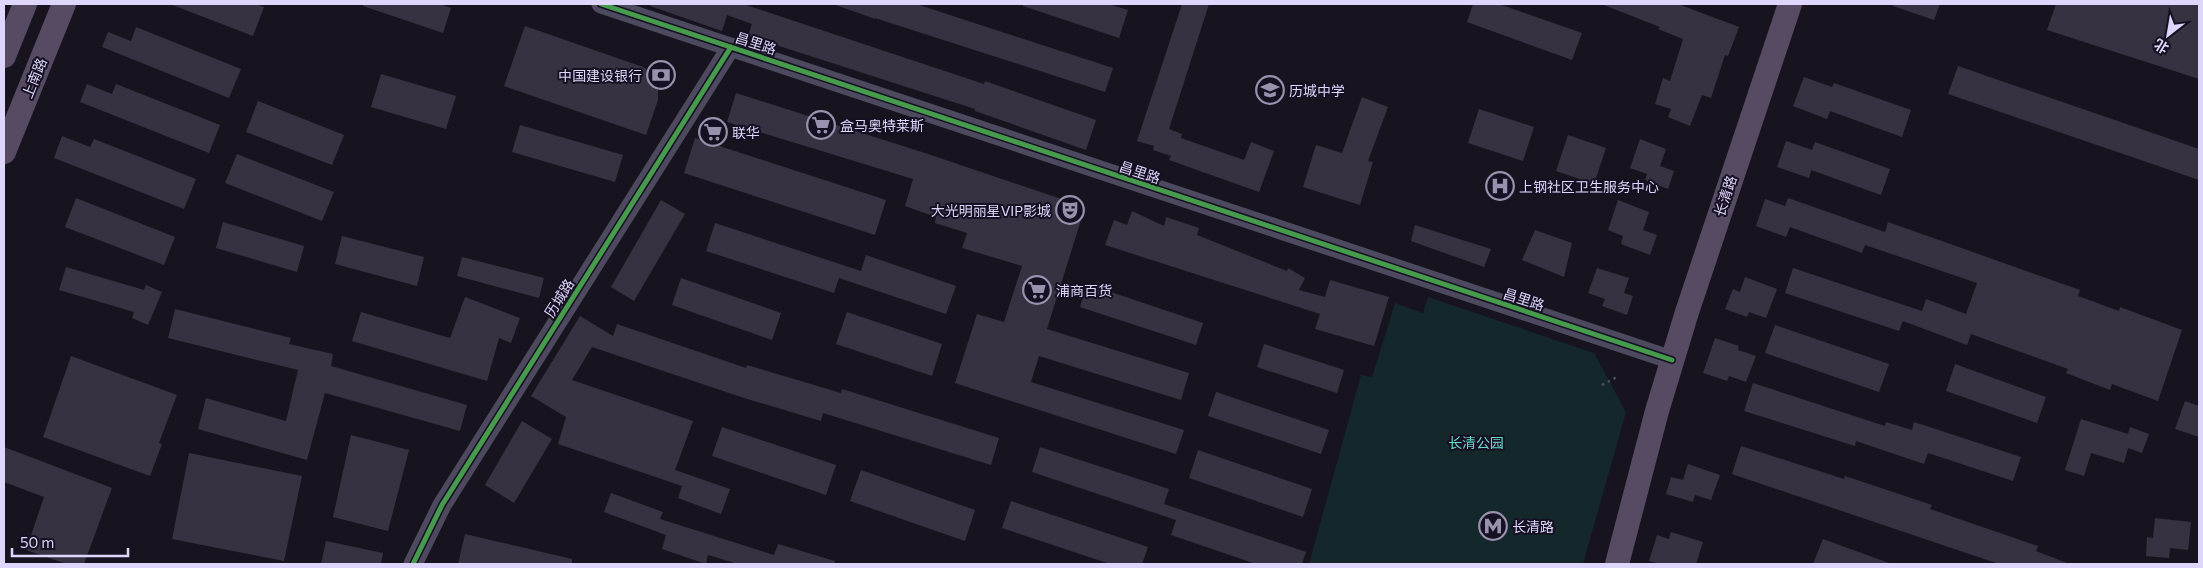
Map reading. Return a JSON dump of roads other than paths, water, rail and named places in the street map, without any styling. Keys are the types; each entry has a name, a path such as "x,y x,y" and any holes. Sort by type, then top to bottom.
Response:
{"main road":[{"path":"4,56 25,4"},
{"name":"上南路","path":"4,152 64,4"},
{"name":"长清路","path":"1617,564 1672,360 1790,4"}],"street":[{"name":"昌里路","path":"601,4 1672,360"},
{"name":"历城路","path":"413,564 442,505 732,47"}],"place":[{"name":"中国建设银行","path":"661,75"},
{"name":"历城中学","path":"1270,90"},
{"name":"盒马奥特莱斯","path":"821,125"},
{"name":"联华","path":"713,132"},
{"name":"上钢社区卫生服务中心","path":"1500,186"},
{"name":"大光明丽星VIP影城","path":"1070,210"},
{"name":"浦商百货","path":"1037,290"},
{"name":"长清路","path":"1493,526"}],"park label":[{"name":"长清公园","path":"1476,442"}]}
